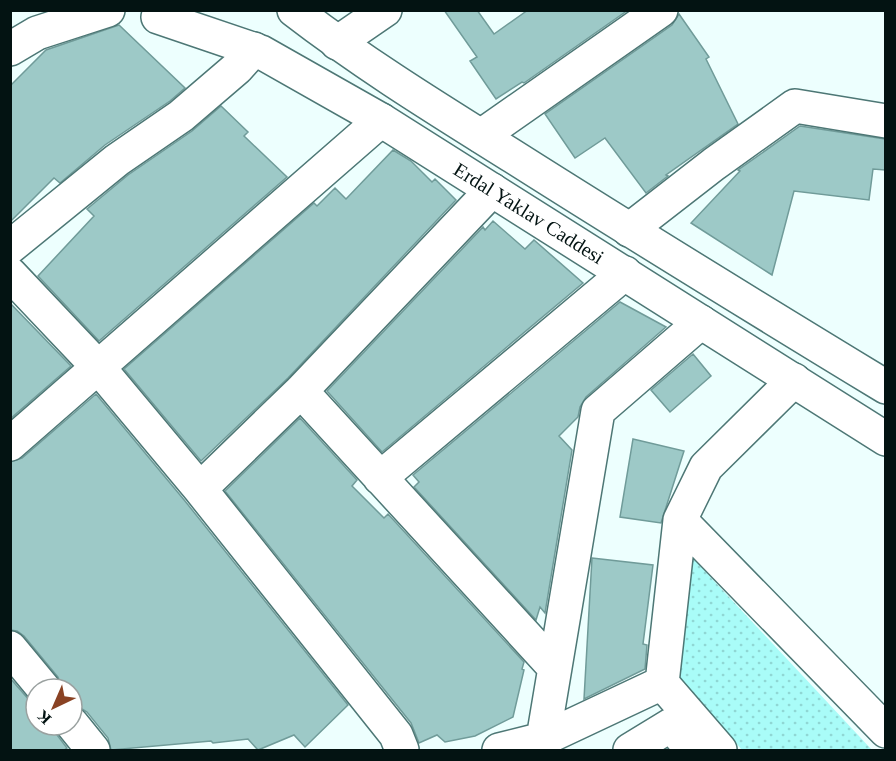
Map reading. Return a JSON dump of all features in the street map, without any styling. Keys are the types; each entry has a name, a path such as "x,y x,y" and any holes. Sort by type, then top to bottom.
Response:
{"street":[{"path":"10,49 37,33 108,10"},
{"name":"Erdal Yaklav Caddesi","path":"120,10 137,16 168,14 261,52 381,120 885,439"},
{"name":"Erdal Yaklav Caddesi","path":"294,10 337,43 481,136 885,387"},
{"path":"337,43 385,10"},
{"path":"481,136 661,10"},
{"path":"10,247 117,160 181,116 237,68 254,50"},
{"path":"629,230 714,164 795,106 885,121"},
{"path":"10,444 381,120"},
{"path":"200,489 301,392 492,190"},
{"path":"380,478 625,273"},
{"path":"10,274 99,368 200,489 396,735 402,750"},
{"path":"543,739 598,411 701,322"},
{"path":"720,750 662,683 680,520 706,467 794,380"},
{"path":"301,392 555,668"},
{"path":"680,520 885,731"},
{"path":"10,648 34,677"},
{"path":"499,750 543,739 662,683"},
{"path":"630,750 671,725 692,750"},
{"path":"82,737 93,750"}],"shaded area":[{"path":"687,552 872,750 742,750 675,672"}],"building":[{"path":"444,10 477,10 494,34 528,10 628,10 524,83 522,82 496,99 470,61 477,57"},
{"path":"679,14 709,57 706,59 738,124 666,175 668,176 646,193 605,138 575,158 545,114 672,25"},
{"path":"119,25 185,88 170,101 105,145 60,183 54,178 10,222 10,86 46,50"},
{"path":"221,106 248,132 244,136 287,177 99,341 38,276 94,216 87,209 128,175 192,131"},
{"path":"800,126 885,139 885,170 873,169 869,200 794,191 772,275 691,223 740,171 738,170"},
{"path":"393,150 411,161 432,182 435,179 456,200 288,378 201,461 124,369 314,203 317,206 335,188 346,199"},
{"path":"493,221 525,249 534,240 583,283 382,452 327,391 483,227 485,230"},
{"path":"620,302 666,327 586,397 580,407 578,417 559,436 572,450 545,613 540,607 536,620 414,487 419,482 413,475"},
{"path":"10,303 71,366 10,419"},
{"path":"693,354 711,376 670,412 651,390"},
{"path":"96,394 348,705 305,747 294,735 258,750 248,739 111,750 108,738 84,710 84,677 58,677 24,636 17,631 10,630 10,462 22,458"},
{"path":"300,418 357,480 352,486 384,518 388,514 524,662 513,717 475,736 445,742 437,735 419,743 411,723 225,491"},
{"path":"633,439 684,451 661,523 620,517"},
{"path":"592,558 653,565 643,644 647,645 645,669 584,699"},
{"path":"10,678 24,694 24,737 59,737 67,748 64,750 10,750"}]}
